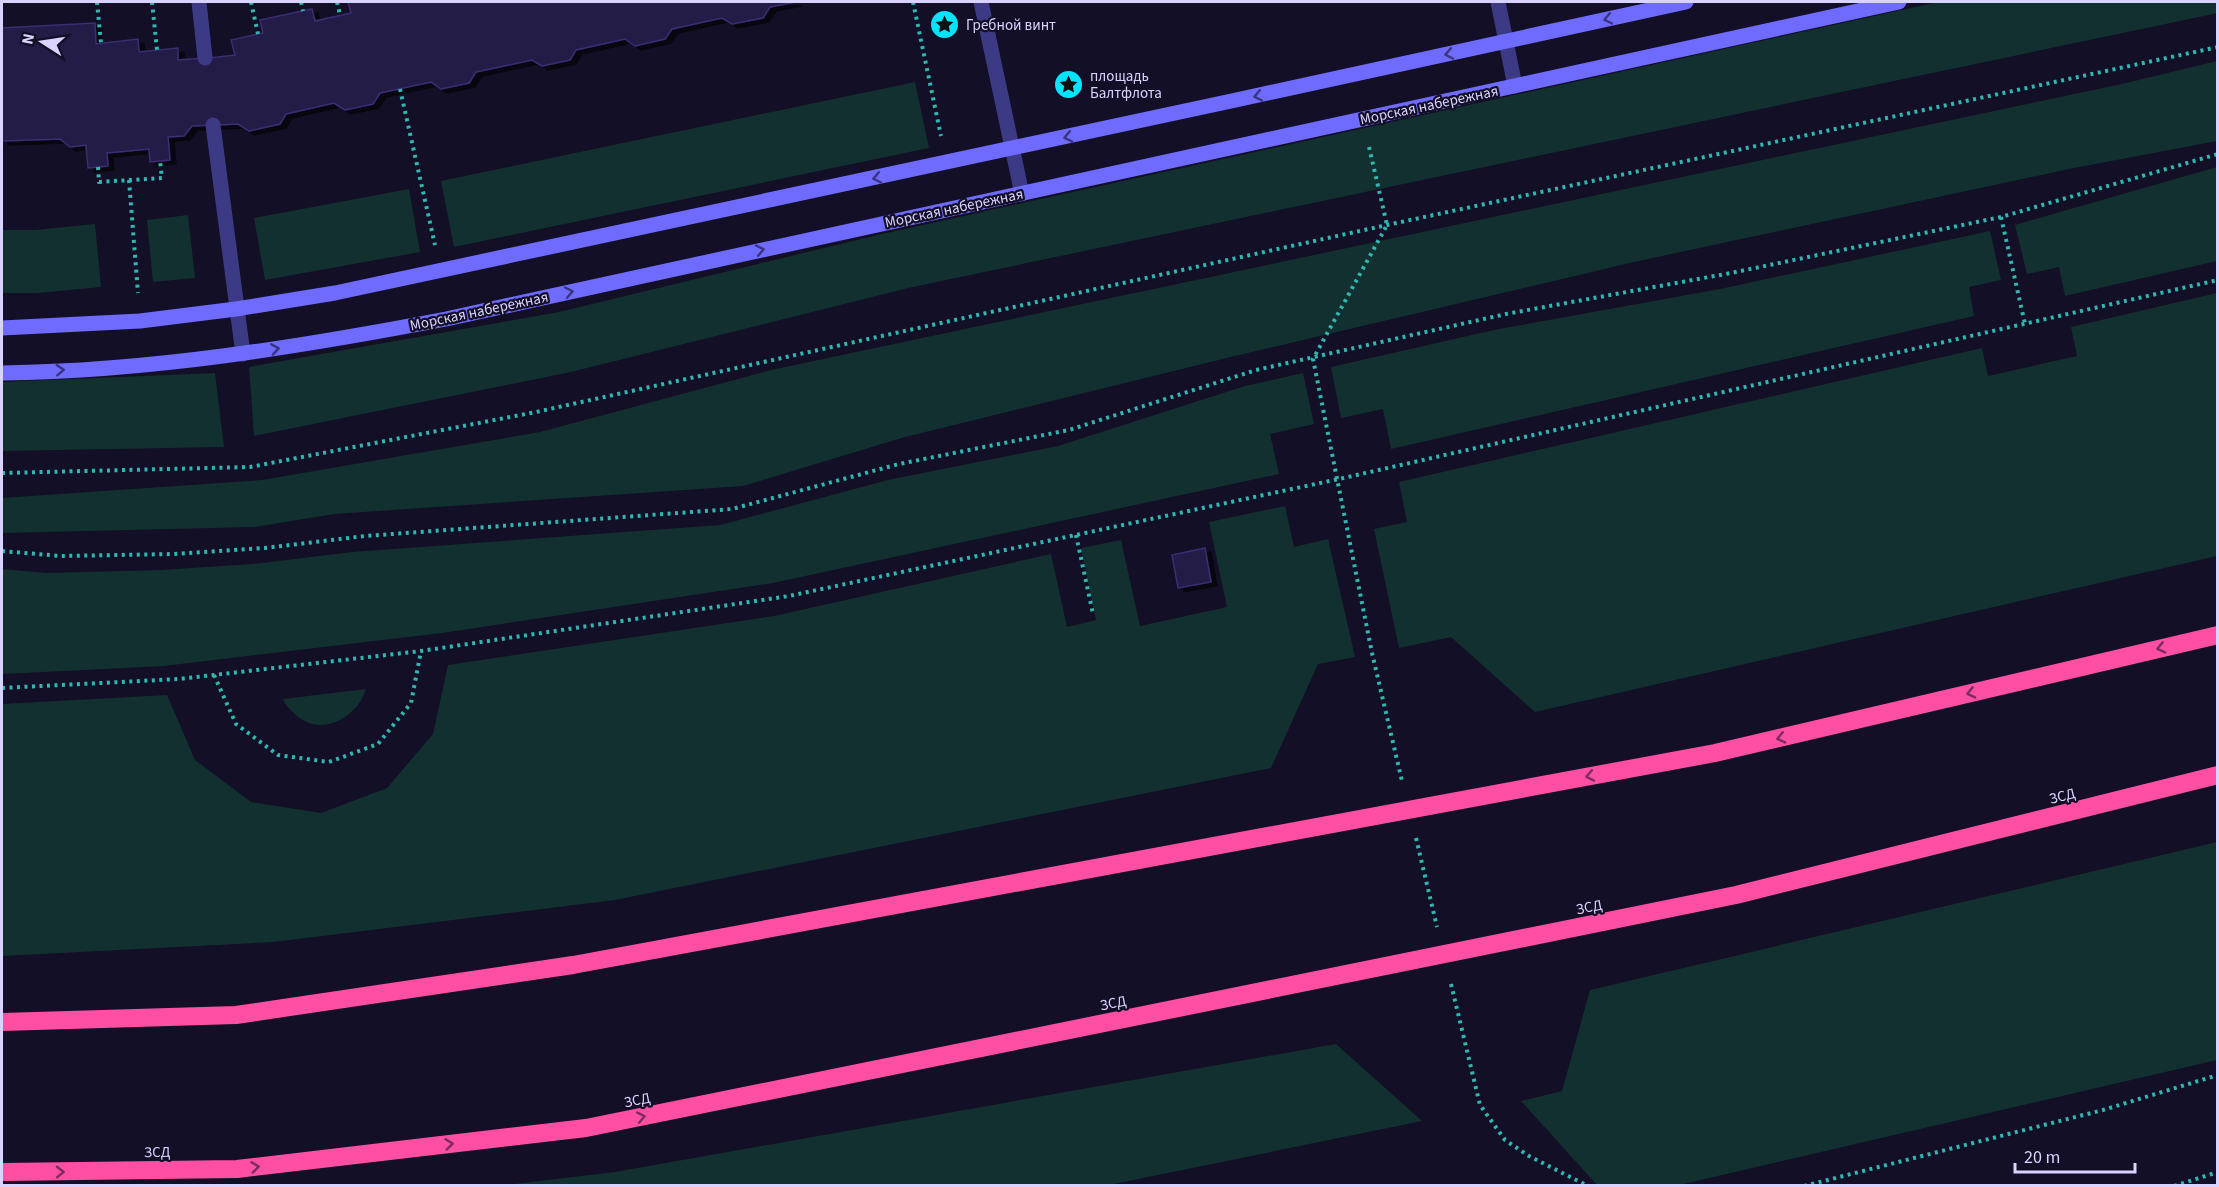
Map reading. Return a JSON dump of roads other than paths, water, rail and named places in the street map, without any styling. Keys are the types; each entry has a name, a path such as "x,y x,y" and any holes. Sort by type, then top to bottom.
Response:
{"highway":[{"path":"2,1022 236,1015 573,965 1715,753 2217,635"},
{"name":"ЗСД","path":"2,1173 237,1169 586,1128 1736,895 2217,775"}],"street":[{"path":"199,2 206,58"},
{"path":"981,2 1022,194"},
{"path":"1498,2 1515,86"},
{"path":"2,328 140,321 335,293 1686,2"},
{"name":"Морская набережная","path":"2,373 154,364 243,354 446,318 1899,2"},
{"path":"213,125 243,354"}],"place":[{"name":"Гребной винт","path":"945,25"},
{"name":"площадь Балтфлота","path":"1069,85"}]}
